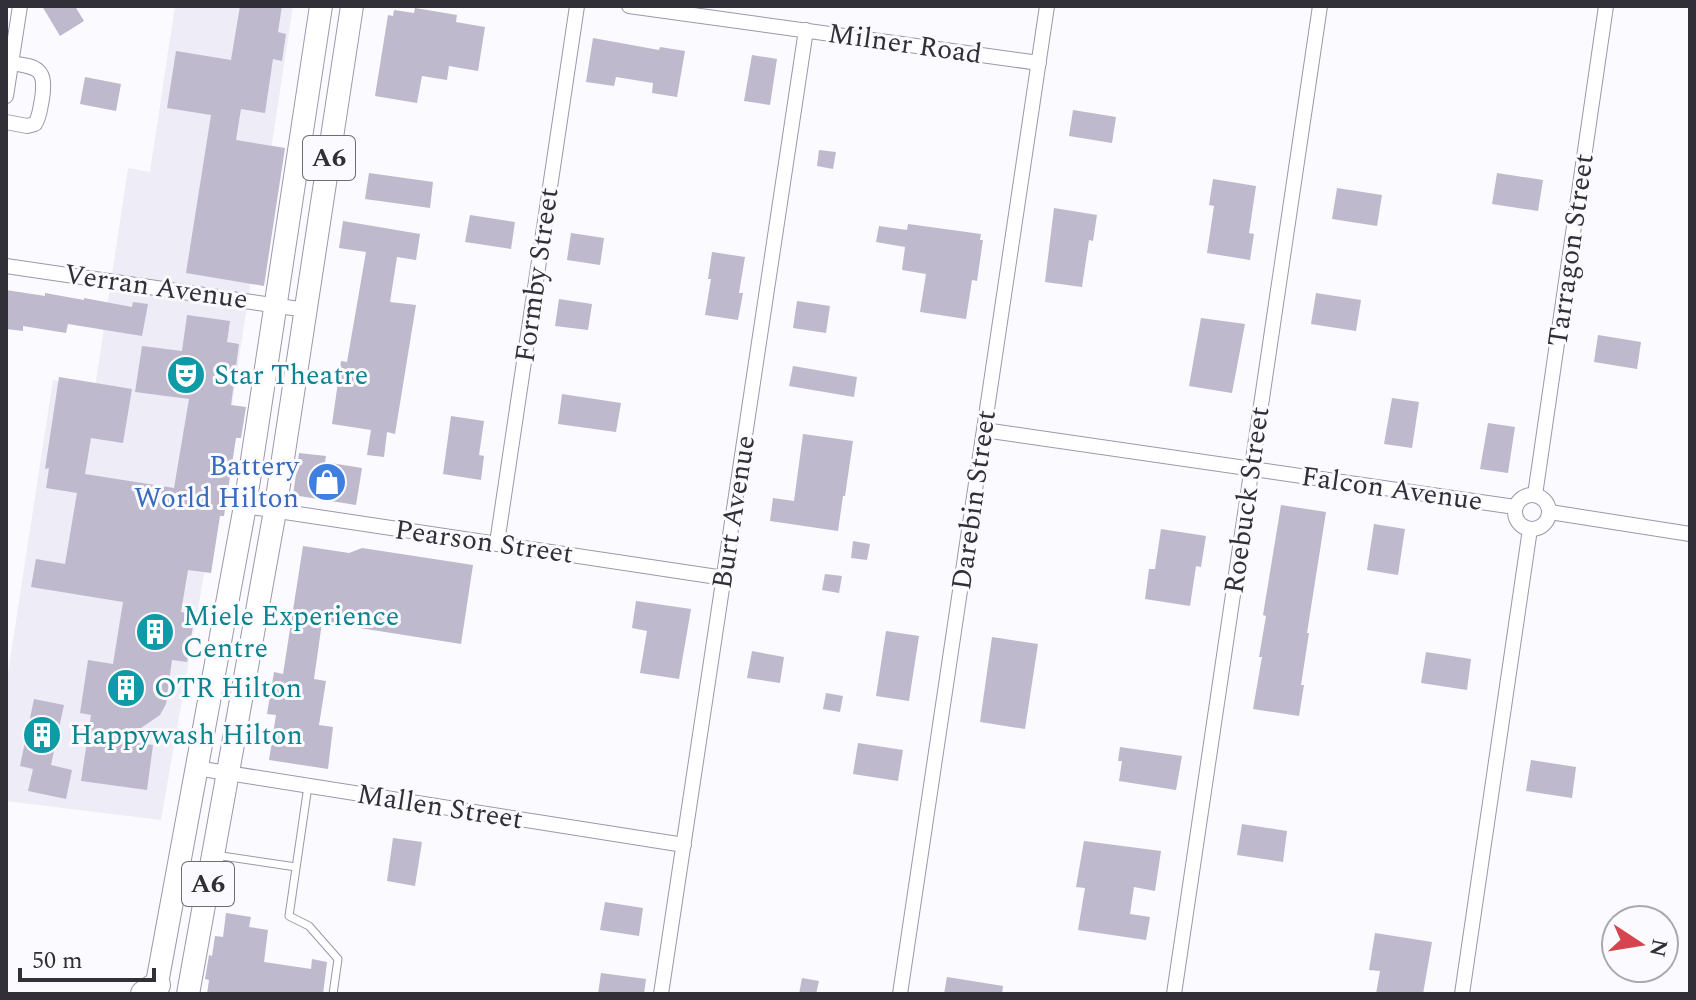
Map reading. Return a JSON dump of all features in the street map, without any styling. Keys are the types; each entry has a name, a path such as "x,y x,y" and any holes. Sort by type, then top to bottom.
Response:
{"main road":[{"name":"A6","path":"152,991 245,506 321,6"},
{"name":"A6","path":"188,994 275,511 352,6"}],"street":[{"path":"6,96 20,6"},
{"name":"Formby Street","path":"497,543 577,6"},
{"name":"Milner Road","path":"629,6 1039,63"},
{"name":"Darebin Street","path":"900,994 1047,6"},
{"name":"Roebuck Street","path":"1174,994 1320,6"},
{"name":"Tarragon Street","path":"1535,495 1606,6"},
{"name":"Burt Avenue","path":"661,994 806,30"},
{"path":"6,122 27,126 35,124 44,83 42,74 35,69 9,63"},
{"name":"Verran Avenue","path":"6,266 306,310"},
{"name":"Falcon Avenue","path":"984,430 1515,507"},
{"path":"1535,495 1546,502 1550,512 1543,526 1530,529 1517,521 1515,507 1522,498 1535,495"},
{"name":"Pearson Street","path":"245,506 724,578"},
{"path":"1550,512 1690,534"},
{"path":"1462,994 1530,529"},
{"name":"Mallen Street","path":"196,768 684,845"}],"lane":[{"path":"308,786 289,916 309,926 338,959 333,994"},
{"path":"213,855 296,867"}],"shaded area":[{"path":"175,6 293,6 220,483 161,820 6,801 6,686 53,380 95,388 128,168 150,172"}],"building":[{"path":"42,6 75,6 84,21 60,36"},
{"path":"240,6 282,6 278,32 286,34 282,61 273,59 265,113 241,109 236,140 285,148 264,286 186,273 211,115 167,108 176,51 231,60"},
{"path":"415,8 457,15 456,22 485,27 478,71 449,66 447,80 422,76 417,103 375,96 388,15 393,16 394,10 414,13"},
{"path":"593,38 659,50 660,47 685,51 677,97 652,93 653,83 616,77 614,86 586,82"},
{"path":"752,55 777,59 770,105 744,101"},
{"path":"85,77 121,84 116,111 80,104"},
{"path":"1073,110 1116,117 1112,143 1069,136"},
{"path":"819,150 836,152 833,169 817,166"},
{"path":"369,173 433,182 430,208 365,199"},
{"path":"1497,173 1543,180 1538,211 1492,204"},
{"path":"1213,179 1256,186 1249,233 1254,234 1250,260 1207,253 1214,206 1209,205"},
{"path":"1337,188 1382,195 1377,226 1332,219"},
{"path":"1054,208 1097,215 1093,241 1089,240 1082,287 1045,282"},
{"path":"470,215 515,222 511,249 465,242"},
{"path":"343,221 420,234 416,260 397,257 390,302 416,305 395,434 387,432 384,457 367,455 371,430 332,424 341,361 347,362 366,252 339,248"},
{"path":"908,224 981,234 980,240 983,240 977,281 972,280 966,319 920,312 926,274 902,270 905,247 876,242 879,226 907,230"},
{"path":"571,233 604,238 600,265 567,260"},
{"path":"712,252 745,257 738,320 705,315"},
{"path":"6,290 84,298 132,307 133,302 148,304 142,336 68,324 66,333 23,326 23,331 6,329"},
{"path":"1316,293 1361,300 1356,331 1311,324"},
{"path":"559,299 592,304 588,330 555,326"},
{"path":"797,301 830,306 826,333 793,328"},
{"path":"187,315 230,321 227,342 239,344 231,405 246,407 241,438 236,438 224,516 220,516 211,573 188,570 181,612 195,614 187,662 172,660 166,704 160,715 122,741 153,745 147,790 81,781 91,715 80,713 88,660 113,664 123,602 31,587 36,559 65,564 77,493 46,488 49,468 45,469 59,377 132,389 123,443 91,438 85,474 174,488 189,399 135,392 142,346 182,351"},
{"path":"1201,318 1245,324 1232,393 1189,386"},
{"path":"1598,335 1641,342 1637,369 1594,362"},
{"path":"793,366 857,377 854,397 789,386"},
{"path":"562,394 621,403 616,432 558,424"},
{"path":"1392,398 1419,402 1412,448 1384,444"},
{"path":"451,416 484,421 479,455 484,456 481,480 443,474"},
{"path":"1488,423 1515,427 1508,473 1480,469"},
{"path":"803,434 853,441 838,531 770,521 773,498 794,501"},
{"name":"Battery World Hilton","path":"299,453 326,456 325,462 362,468 356,505 293,495"},
{"path":"1281,505 1326,512 1307,633 1299,716 1253,709 1262,657 1259,657 1266,616 1263,615"},
{"path":"1374,524 1405,529 1398,575 1367,570"},
{"path":"1161,529 1206,536 1201,567 1196,566 1190,606 1145,599 1149,569 1155,569"},
{"path":"853,541 870,544 867,560 851,558"},
{"path":"303,546 349,553 362,548 473,565 461,644 322,622 314,679 326,681 319,725 333,727 328,769 269,760 276,715 267,714 274,672 283,674"},
{"path":"825,574 842,576 839,593 822,590"},
{"path":"636,601 691,609 679,679 640,673 647,631 632,628"},
{"path":"886,631 919,636 909,701 876,696"},
{"path":"992,637 1038,644 1025,729 980,722"},
{"path":"752,651 784,657 780,683 747,678"},
{"path":"1426,652 1471,659 1467,690 1421,683"},
{"path":"826,693 843,696 840,712 823,709"},
{"name":"Happywash Hilton","path":"34,699 64,705 51,765 72,770 66,799 28,791 33,769 20,766"},
{"path":"858,743 903,750 898,781 853,774"},
{"path":"1120,747 1182,756 1176,790 1119,781 1122,761 1118,761"},
{"path":"1531,760 1576,767 1572,798 1526,791"},
{"path":"1242,824 1287,831 1283,862 1237,855"},
{"path":"393,838 422,842 415,886 387,881"},
{"path":"1084,841 1161,851 1155,891 1134,887 1130,914 1150,917 1146,940 1078,930 1085,888 1076,887"},
{"path":"605,902 643,908 639,936 600,930"},
{"path":"226,913 251,917 249,927 268,930 264,962 311,969 312,959 327,962 323,994 207,994 209,980 205,979 209,955 212,956 215,936 223,937"},
{"path":"1375,933 1432,942 1423,994 1376,994 1380,971 1369,970"},
{"path":"601,973 646,979 644,994 598,994"},
{"path":"947,977 1003,986 1002,994 944,994"},
{"path":"802,978 819,981 816,994 799,994"}],"place":[{"name":"Star Theatre","path":"186,375"},
{"name":"Battery World Hilton","path":"327,482"},
{"name":"Miele Experience Centre","path":"155,632"},
{"name":"OTR Hilton","path":"126,688"},
{"name":"Happywash Hilton","path":"42,735"}]}
